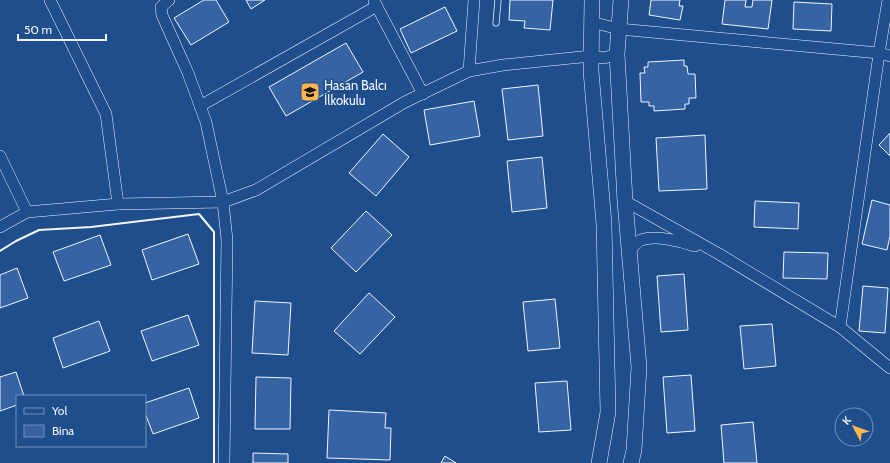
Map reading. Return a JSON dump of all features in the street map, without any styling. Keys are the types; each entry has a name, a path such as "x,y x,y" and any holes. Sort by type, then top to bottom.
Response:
{"main road":[{"path":"592,0 591,71 604,224 608,412 599,463"},
{"path":"621,0 617,54 624,201 639,367 634,450 631,463"}],"street":[{"path":"50,0 106,114 118,204"},
{"path":"169,0 161,8 162,15 188,72 206,122 223,202 227,240 224,463"},
{"path":"469,71 474,0"},
{"path":"840,327 885,55 888,0"},
{"path":"200,106 375,3 423,94"},
{"path":"592,26 599,24 619,29 885,55"},
{"path":"0,227 27,212 118,204 223,202 256,190 399,106 469,71 503,65 591,56 604,58 617,54"},
{"path":"0,156 27,212"},
{"path":"624,201 719,254 840,327 890,368"},
{"path":"629,251 641,240 658,238 685,242 719,254"}],"lane":[{"path":"496,23 498,0"}],"building":[{"path":"204,0 216,0 229,22 191,45 174,18"},
{"path":"246,0 265,0 251,9"},
{"path":"510,0 553,0 550,30 524,28 525,21 509,20"},
{"path":"651,0 680,0 679,6 683,6 680,20 649,15"},
{"path":"725,0 746,0 745,7 752,7 753,0 772,0 768,29 722,24"},
{"path":"794,2 832,4 831,31 793,29"},
{"path":"445,7 457,31 411,53 400,29"},
{"path":"346,43 363,72 286,116 269,87"},
{"path":"684,60 684,66 687,66 688,74 695,74 696,98 689,98 689,104 685,104 685,109 654,111 654,106 649,106 649,102 641,102 640,73 645,73 644,67 648,67 648,62"},
{"path":"538,85 543,136 508,140 502,89"},
{"path":"474,101 480,136 430,145 424,110"},
{"path":"890,133 890,156 879,145"},
{"path":"383,134 409,157 376,196 349,173"},
{"path":"705,135 707,189 659,191 656,138"},
{"path":"542,157 547,208 512,212 507,161"},
{"path":"872,200 890,205 890,236 887,250 862,244"},
{"path":"755,201 799,203 798,229 754,227"},
{"path":"366,211 392,235 356,272 331,248"},
{"path":"188,234 199,264 152,280 142,250"},
{"path":"100,235 111,265 64,281 53,252"},
{"path":"784,252 828,253 827,279 783,278"},
{"path":"17,268 28,298 0,308 0,275"},
{"path":"684,274 688,330 661,332 657,276"},
{"path":"863,286 888,288 885,333 859,331"},
{"path":"369,293 395,317 360,354 334,331"},
{"path":"555,299 560,348 528,351 523,302"},
{"path":"255,301 291,303 288,355 252,353"},
{"path":"188,315 199,345 152,361 141,331"},
{"path":"99,321 110,351 63,368 53,338"},
{"path":"772,324 776,366 744,369 740,326"},
{"path":"16,372 24,395 16,395 16,405 0,411 0,377"},
{"path":"691,375 695,431 667,433 663,377"},
{"path":"256,377 291,378 290,429 255,429"},
{"path":"567,381 571,430 539,432 535,383"},
{"path":"189,388 199,418 153,434 146,416 146,403"},
{"path":"329,410 386,413 385,428 391,428 390,460 327,458"},
{"path":"753,422 757,463 724,463 721,425"},
{"path":"253,453 288,454 288,463 253,463"},
{"path":"445,456 456,463 441,463"}],"wall":[{"path":"0,251 16,241 39,230 91,227 199,214 214,232 214,463"}],"place":[{"name":"Hasan Balcı İlkokulu","path":"310,92"}]}
